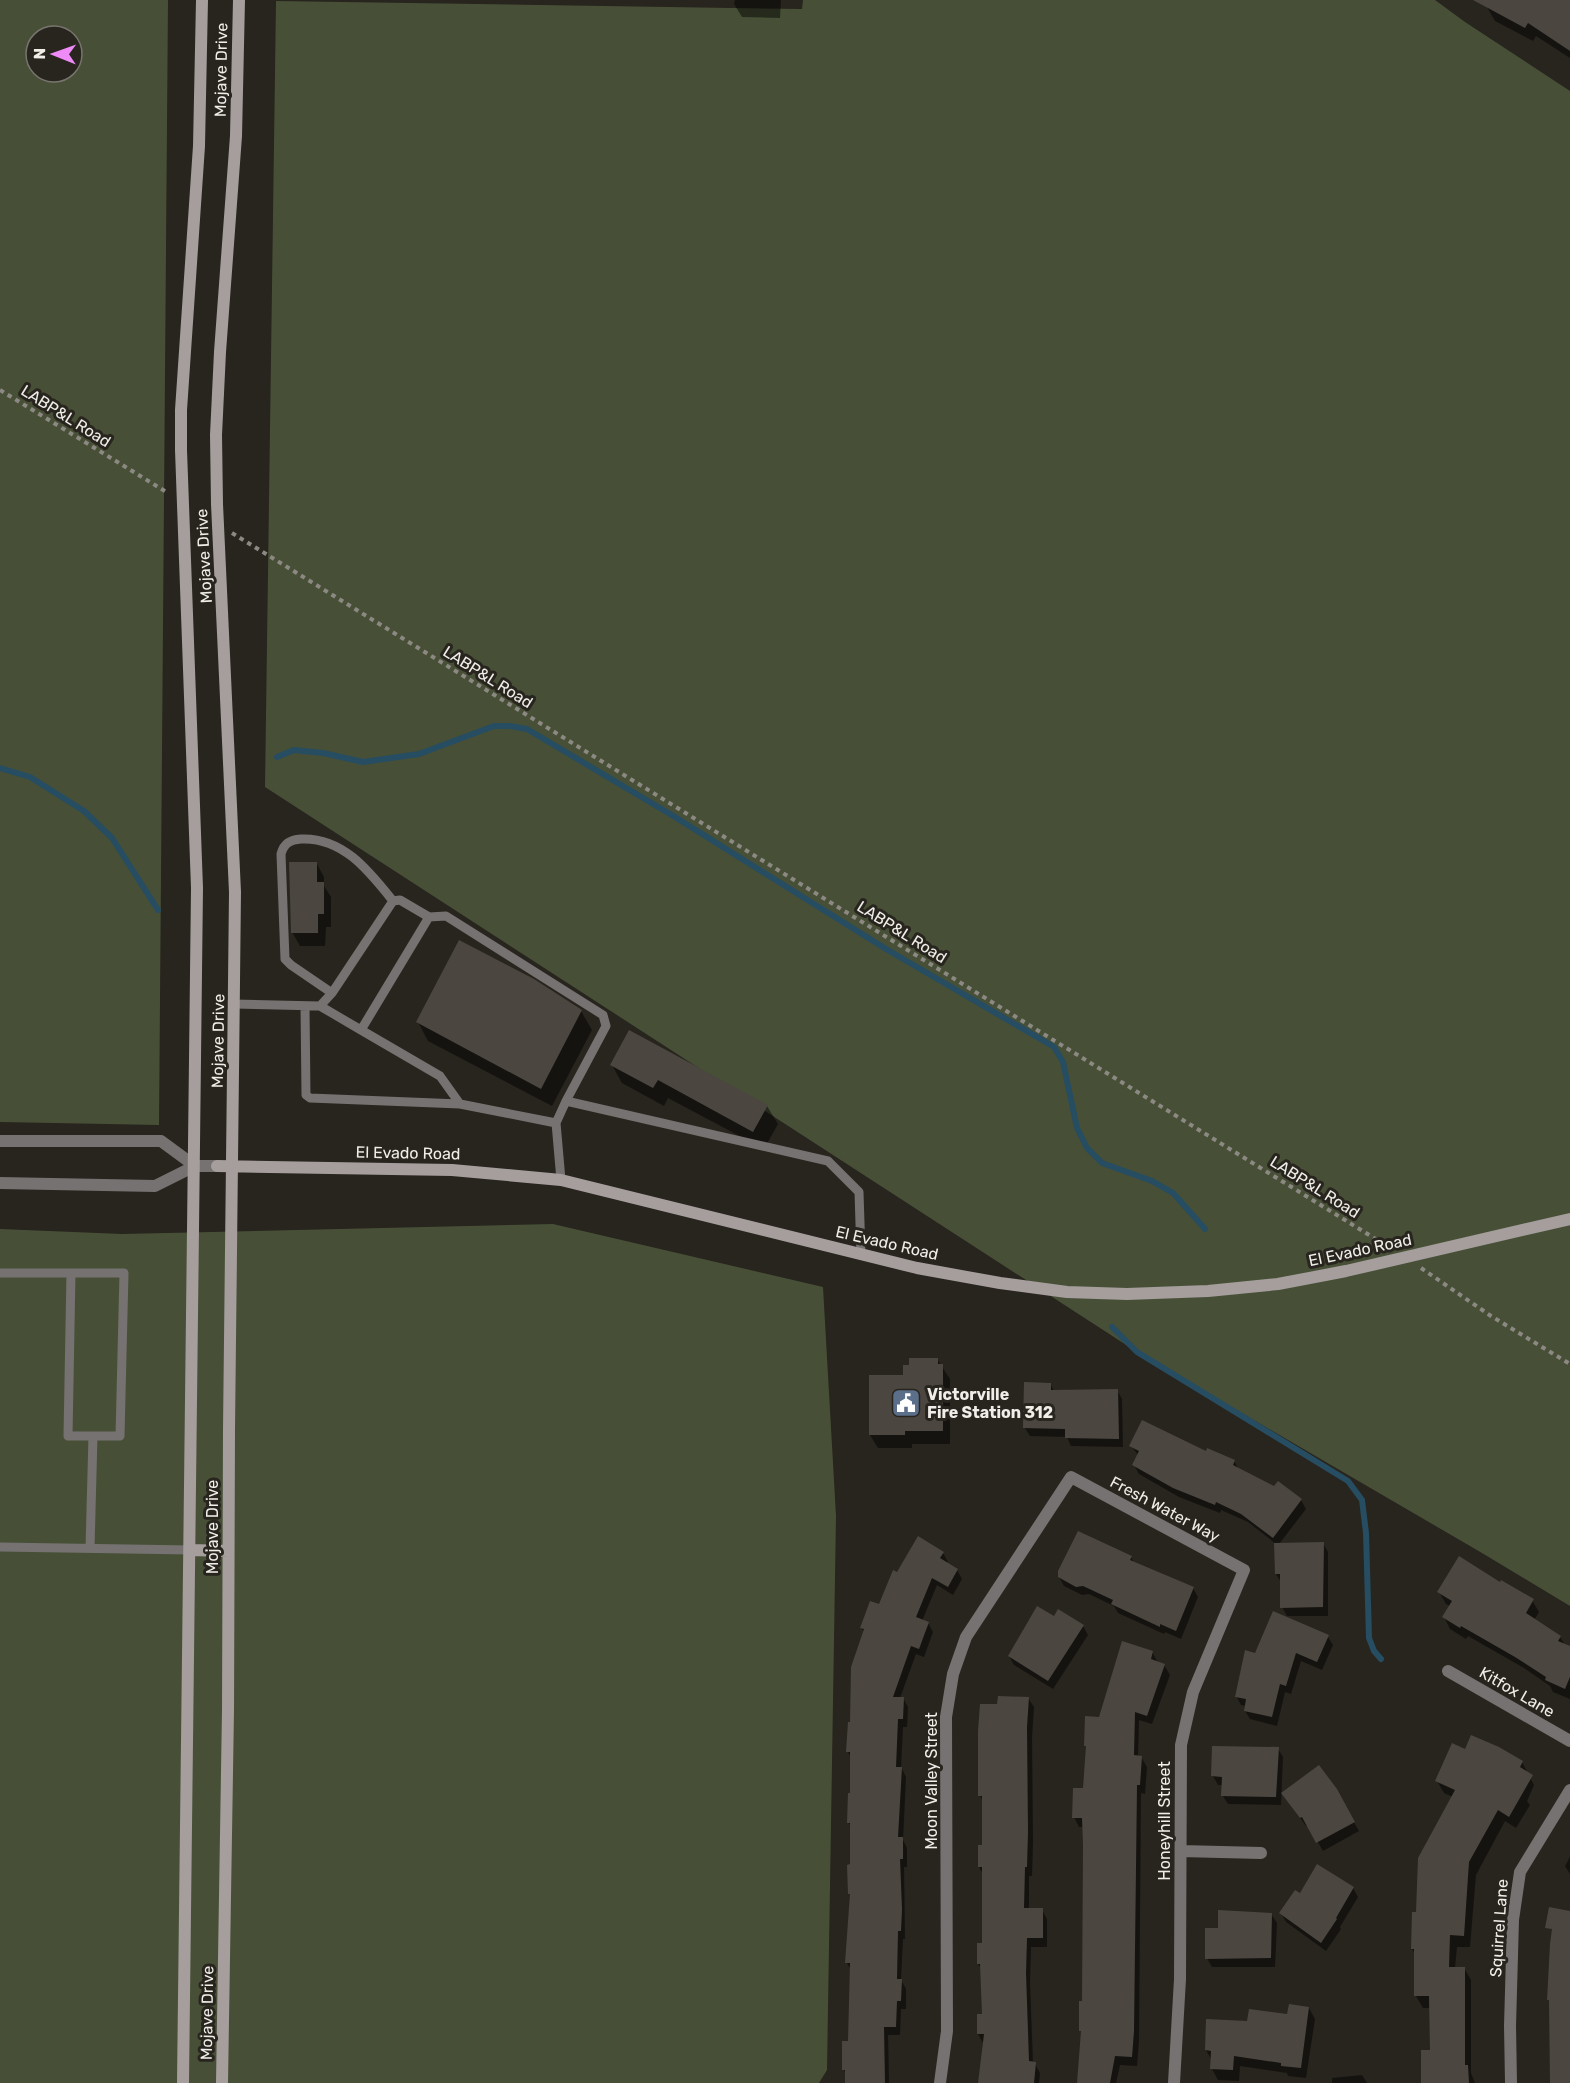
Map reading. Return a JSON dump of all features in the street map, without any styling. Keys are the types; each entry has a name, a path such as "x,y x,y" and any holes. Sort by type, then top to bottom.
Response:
{"main road":[{"name":"Mojave Drive","path":"183,2083 197,888 181,501 181,410 199,147 202,0"},
{"name":"Mojave Drive","path":"222,2083 228,1710 235,892 218,525 216,423 236,136 239,0"},
{"name":"El Evado Road","path":"217,1166 452,1170 561,1180 917,1268 1067,1292 1127,1294 1208,1291 1278,1284 1570,1219"},
{"path":"191,1550 228,1551"}],"street":[{"path":"0,1141 161,1141 195,1166"},
{"name":"El Evado Road","path":"0,1183 155,1186 195,1166 217,1166"},
{"name":"Fresh Water Way","path":"1071,1477 1244,1570"},
{"name":"Moon Valley Street","path":"940,2083 947,2031 946,1717 953,1674 966,1637 1071,1477"},
{"name":"Honeyhill Street","path":"1174,2083 1180,1979 1181,1744 1193,1692 1244,1570"},
{"name":"Kitfox Lane","path":"1448,1671 1570,1741"},
{"name":"Squirrel Lane","path":"1511,2083 1513,1920 1520,1872 1570,1790"},
{"path":"1180,1851 1261,1853"}],"lane":[{"path":"332,993 285,959 282,848 287,842 295,840 324,841 367,868 393,901"},
{"path":"320,1006 332,993 393,901 399,900 429,917 446,915 603,1015 606,1026 556,1123 561,1180"},
{"path":"361,1030 429,917"},
{"path":"234,1004 320,1006 440,1076 460,1104"},
{"path":"305,1006 306,1095 310,1098 460,1104 556,1123"},
{"path":"566,1101 828,1161 859,1192 861,1255"},
{"path":"0,1273 71,1273 124,1273 120,1436 68,1436 74,1370 71,1273"},
{"path":"111,1341 122,1341"},
{"path":"110,1370 122,1371"},
{"path":"109,1399 121,1400"},
{"path":"90,1548 93,1436"},
{"path":"0,1547 191,1550"}],"path":[{"name":"LABP&L Road","path":"0,390 181,501"},
{"name":"LABP&L Road","path":"218,525 1406,1257 1491,1316 1570,1364"}],"green space":[{"path":"0,0 168,0 159,1125 0,1122"},
{"path":"803,0 1435,0 1570,91 1570,1606 1137,1352 265,787 276,1 802,9"},
{"path":"553,1224 823,1287 836,1516 827,2070 819,2083 0,2083 0,1229 122,1234"}],"building":[{"path":"1473,0 1570,0 1570,51 1528,23 1525,28"},
{"path":"289,862 317,862 317,882 324,882 324,914 318,914 318,933 291,933"},
{"path":"459,940 534,979 582,1010 541,1089 416,1022"},
{"path":"629,1030 768,1105 753,1132 658,1080 653,1088 610,1065"},
{"name":"Victorville Fire Station 312","path":"909,1358 938,1358 938,1364 943,1364 943,1431 905,1431 905,1435 869,1435 869,1375 903,1375 903,1365 909,1365"},
{"path":"1024,1382 1051,1383 1051,1390 1118,1389 1119,1439 1065,1438 1065,1429 1023,1428"},
{"path":"1142,1420 1206,1451 1207,1448 1235,1460 1233,1465 1274,1486 1278,1481 1302,1499 1273,1538 1241,1514 1216,1502 1215,1505 1173,1488 1132,1465 1139,1451 1129,1446"},
{"path":"1078,1531 1132,1556 1130,1560 1194,1587 1176,1631 1160,1624 1160,1627 1111,1604 1113,1600 1083,1586 1076,1587 1058,1577 1058,1571"},
{"path":"918,1536 944,1552 940,1558 958,1569 948,1587 932,1578 916,1617 929,1622 919,1649 911,1646 893,1697 904,1697 903,1719 898,1719 896,1767 902,1767 898,1837 903,1837 903,1859 900,1859 902,1909 901,1931 898,1931 897,1979 902,1979 901,2001 897,2001 896,2027 884,2027 885,2083 845,2083 845,2070 842,2070 842,2041 848,2041 850,1963 845,1963 850,1894 848,1894 847,1865 850,1864 850,1823 847,1823 850,1752 846,1752 848,1722 850,1722 851,1667 864,1629 860,1628 870,1601 879,1604 893,1570 897,1572"},
{"path":"1324,1542 1323,1607 1280,1608 1280,1574 1275,1574 1274,1543"},
{"path":"1459,1556 1500,1582 1501,1580 1534,1599 1526,1613 1561,1636 1558,1641 1570,1646 1570,1677 1565,1689 1545,1680 1546,1677 1515,1657 1442,1617 1452,1601 1437,1592"},
{"path":"1037,1606 1054,1616 1058,1609 1084,1625 1048,1681 1008,1656"},
{"path":"1273,1611 1329,1635 1317,1662 1296,1653 1286,1686 1280,1684 1272,1717 1244,1711 1246,1699 1235,1697 1245,1650 1255,1653"},
{"path":"1122,1641 1153,1651 1151,1659 1165,1664 1147,1716 1135,1712 1134,1755 1142,1756 1140,1785 1137,1785 1132,2057 1115,2056 1110,2083 1077,2083 1081,2031 1079,2031 1079,2001 1082,2001 1083,1845 1082,1818 1072,1818 1073,1788 1083,1788 1086,1746 1084,1746 1085,1716 1099,1717"},
{"path":"998,1696 1029,1697 1028,1832 1024,1908 1043,1908 1043,1938 1027,1938 1029,2061 1036,2062 1034,2083 978,2083 984,2034 977,2034 977,2014 982,2014 980,1964 977,1964 977,1943 982,1943 982,1867 978,1867 978,1845 982,1845 982,1796 978,1796 978,1731 980,1704 997,1704"},
{"path":"1471,1735 1523,1761 1520,1767 1533,1775 1509,1817 1498,1810 1469,1862 1464,1936 1450,1935 1449,1967 1465,1967 1465,2065 1468,2065 1469,2083 1421,2083 1421,2050 1430,2050 1429,1996 1414,1996 1414,1949 1411,1949 1412,1912 1416,1912 1418,1858 1455,1790 1435,1781 1452,1743 1465,1749"},
{"path":"1212,1746 1279,1747 1276,1797 1221,1796 1222,1777 1211,1776"},
{"path":"1319,1765 1337,1789 1355,1822 1316,1843 1302,1817 1300,1818 1281,1793"},
{"path":"1317,1864 1354,1887 1321,1943 1279,1913 1295,1890 1300,1893"},
{"path":"1549,1907 1570,1911 1570,2083 1550,2083 1549,2000 1547,2000 1552,1929 1545,1928"},
{"path":"1218,1910 1272,1913 1271,1958 1205,1959 1205,1928 1218,1928"},
{"path":"1289,2004 1309,2007 1301,2068 1234,2056 1233,2070 1210,2069 1211,2051 1205,2050 1206,2019 1247,2021 1249,2009 1287,2014"}],"waterway":[{"path":"277,757 294,750 323,753 363,762 419,754 494,726 527,729 675,817 886,949 1054,1047 1063,1062 1077,1128 1087,1148 1102,1163 1152,1181 1173,1193 1205,1229"},
{"path":"0,768 30,777 84,811 112,838 158,910"},
{"path":"1112,1327 1137,1352 1348,1481 1362,1500 1366,1533 1369,1638 1374,1651 1381,1659"}],"place":[{"name":"Victorville Fire Station 312","path":"906,1403"}]}
